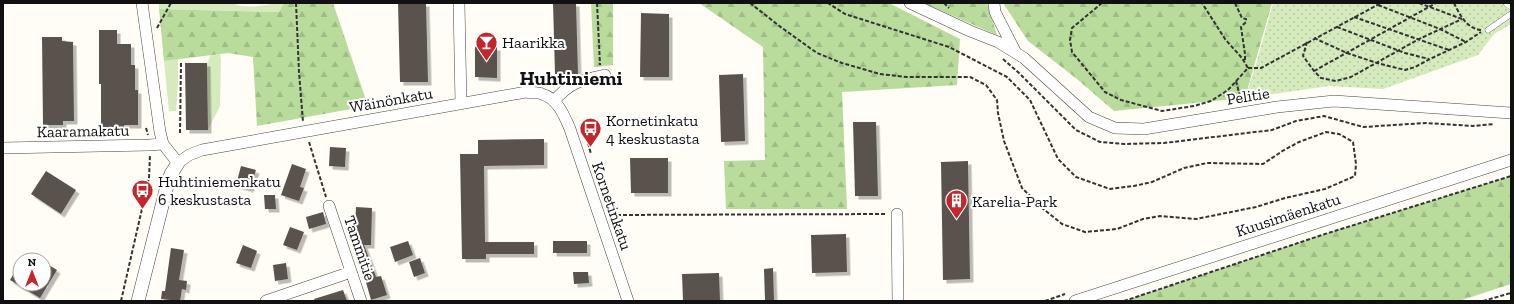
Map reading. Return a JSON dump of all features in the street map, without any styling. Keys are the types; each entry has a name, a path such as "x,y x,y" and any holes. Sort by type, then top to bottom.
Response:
{"street":[{"path":"138,301 167,186 171,174 178,163 162,144 142,3"},
{"path":"459,3 461,104"},
{"name":"Pelitie","path":"910,3 998,42 1024,58 1089,117 1115,128 1144,129 1278,107 1334,101 1511,113"},
{"name":"Pelitie","path":"994,3 995,12 1017,54"},
{"path":"554,101 564,89 583,79 602,76"},
{"name":"Wäinönkatu","path":"178,163 189,155 202,150 526,92 542,94 554,101"},
{"name":"Kornetinkatu","path":"554,101 563,113 570,129 628,301"},
{"name":"Kaaramakatu","path":"3,148 162,144"},
{"name":"Kuusimäenkatu","path":"1075,301 1511,160"},
{"name":"Tammitie","path":"329,206 361,301"},
{"path":"897,214 898,301"},
{"path":"266,301 351,272"}],"lane":[{"path":"1506,3 1511,7"},
{"path":"1488,30 1511,14"}],"path":[{"path":"156,29 171,3"},
{"path":"296,3 303,123"},
{"path":"597,3 602,76"},
{"path":"750,3 817,53 842,63 880,74 900,76 970,77 986,85 997,100 998,113 1004,141 1022,188 1042,208 1062,224 1085,232 1117,229 1143,219 1160,216 1196,218 1256,207 1285,198 1325,189 1355,176 1356,164 1353,142 1340,134 1326,132 1299,142 1263,164 1207,163 1184,168 1152,182 1110,189 1076,177 1058,159 1030,100 1007,77 949,47 845,14 828,3"},
{"path":"1102,3 1072,28 1070,40 1072,52 1105,92 1121,100 1162,111 1194,106 1210,101 1228,90 1248,68 1261,68 1381,3"},
{"path":"1202,3 1225,39 1244,61 1248,68"},
{"path":"1235,3 1242,18 1246,19 1246,22 1242,27 1245,54 1244,61"},
{"path":"1314,38 1347,53 1405,70 1415,67 1466,42 1484,30 1473,29 1462,19 1419,3"},
{"path":"1314,71 1436,3"},
{"path":"1454,3 1462,19"},
{"path":"1378,5 1440,29 1466,42"},
{"path":"1354,17 1449,50"},
{"path":"1307,42 1303,56 1314,71 1321,78 1336,81 1351,77 1419,39 1462,19"},
{"path":"1336,27 1398,51 1430,59"},
{"path":"180,133 181,63"},
{"path":"1236,81 1241,100 1248,100"},
{"path":"121,301 149,178 150,157 146,128"},
{"path":"309,141 329,206"},
{"path":"1124,301 1511,176"},
{"path":"606,215 897,214"},
{"path":"1483,301 1511,292"}],"green space":[{"path":"159,3 233,3 252,7 284,3 279,12 159,9"},
{"path":"284,3 333,3 368,106 257,126 253,57 228,53 164,61 159,9 279,12"},
{"path":"591,3 613,3 613,65 594,67"},
{"path":"699,3 889,3 960,39 957,85 842,92 847,209 726,209 724,161 765,160 763,47"},
{"path":"923,3 987,3 997,35"},
{"path":"1003,3 1272,3 1245,98 1114,111 1077,79 1028,41"},
{"path":"1273,3 1511,3 1511,24 1494,34 1478,55 1383,89 1329,86 1245,98"},
{"path":"220,54 220,106 208,130 207,63 211,55"},
{"path":"178,59 176,111 169,111 164,61"},
{"path":"1511,176 1511,284 1459,301 1124,301 1325,234"}],"building":[{"path":"398,3 426,3 428,82 400,82"},
{"path":"553,3 576,3 578,74 555,74"},
{"path":"641,13 669,14 669,77 640,77"},
{"path":"99,30 117,30 117,44 131,44 131,65 135,65 135,90 138,90 138,125 124,125 124,130 101,130"},
{"path":"42,37 62,37 62,41 73,42 74,121 63,121 63,125 43,125"},
{"name":"Haarikka","path":"475,47 497,47 497,78 475,77"},
{"path":"185,63 207,63 208,130 186,130"},
{"path":"743,74 745,141 721,142 719,75"},
{"path":"853,122 876,122 878,196 855,196"},
{"path":"544,139 544,165 484,166 485,242 534,242 534,254 486,254 486,259 462,259 460,154 478,154 478,140"},
{"path":"330,147 346,148 345,167 329,166"},
{"path":"630,158 668,158 668,193 631,193"},
{"name":"Karelia-Park","path":"968,161 970,279 943,280 941,162"},
{"path":"292,164 306,169 300,187 304,188 299,201 281,195"},
{"path":"241,166 256,170 250,189 236,185"},
{"path":"46,171 76,190 61,214 31,194"},
{"path":"264,195 275,195 276,209 265,209"},
{"path":"356,207 372,208 371,245 364,245 376,277 381,276 387,295 371,300 362,268 361,269 354,251"},
{"path":"323,212 326,224 309,229 306,217"},
{"path":"290,227 304,232 297,250 283,245"},
{"path":"846,234 847,272 812,273 811,235"},
{"path":"408,241 413,255 395,262 390,247"},
{"path":"553,241 587,241 587,253 553,253"},
{"path":"243,245 257,251 251,268 236,263"},
{"path":"171,248 184,250 179,280 187,281 186,290 182,289 180,301 161,299 162,291 165,291"},
{"path":"420,258 425,273 414,277 409,262"},
{"path":"286,263 288,279 275,281 273,265"},
{"path":"52,267 57,270 52,278"},
{"path":"773,268 774,301 765,301 764,269"},
{"path":"573,272 588,272 589,283 574,284"},
{"path":"719,273 720,301 683,301 682,274"},
{"path":"343,290 347,301 315,301 314,299"},
{"path":"30,292 44,292 40,298"}],"place":[{"name":"Haarikka","path":"486,62"},
{"name":"Kornetinkatu 4 keskustasta","path":"590,148"},
{"name":"Huhtiniemenkatu 6 keskustasta","path":"142,210"},
{"name":"Karelia-Park","path":"956,220"}],"district":[{"name":"Huhtiniemi","path":"571,78"}]}
